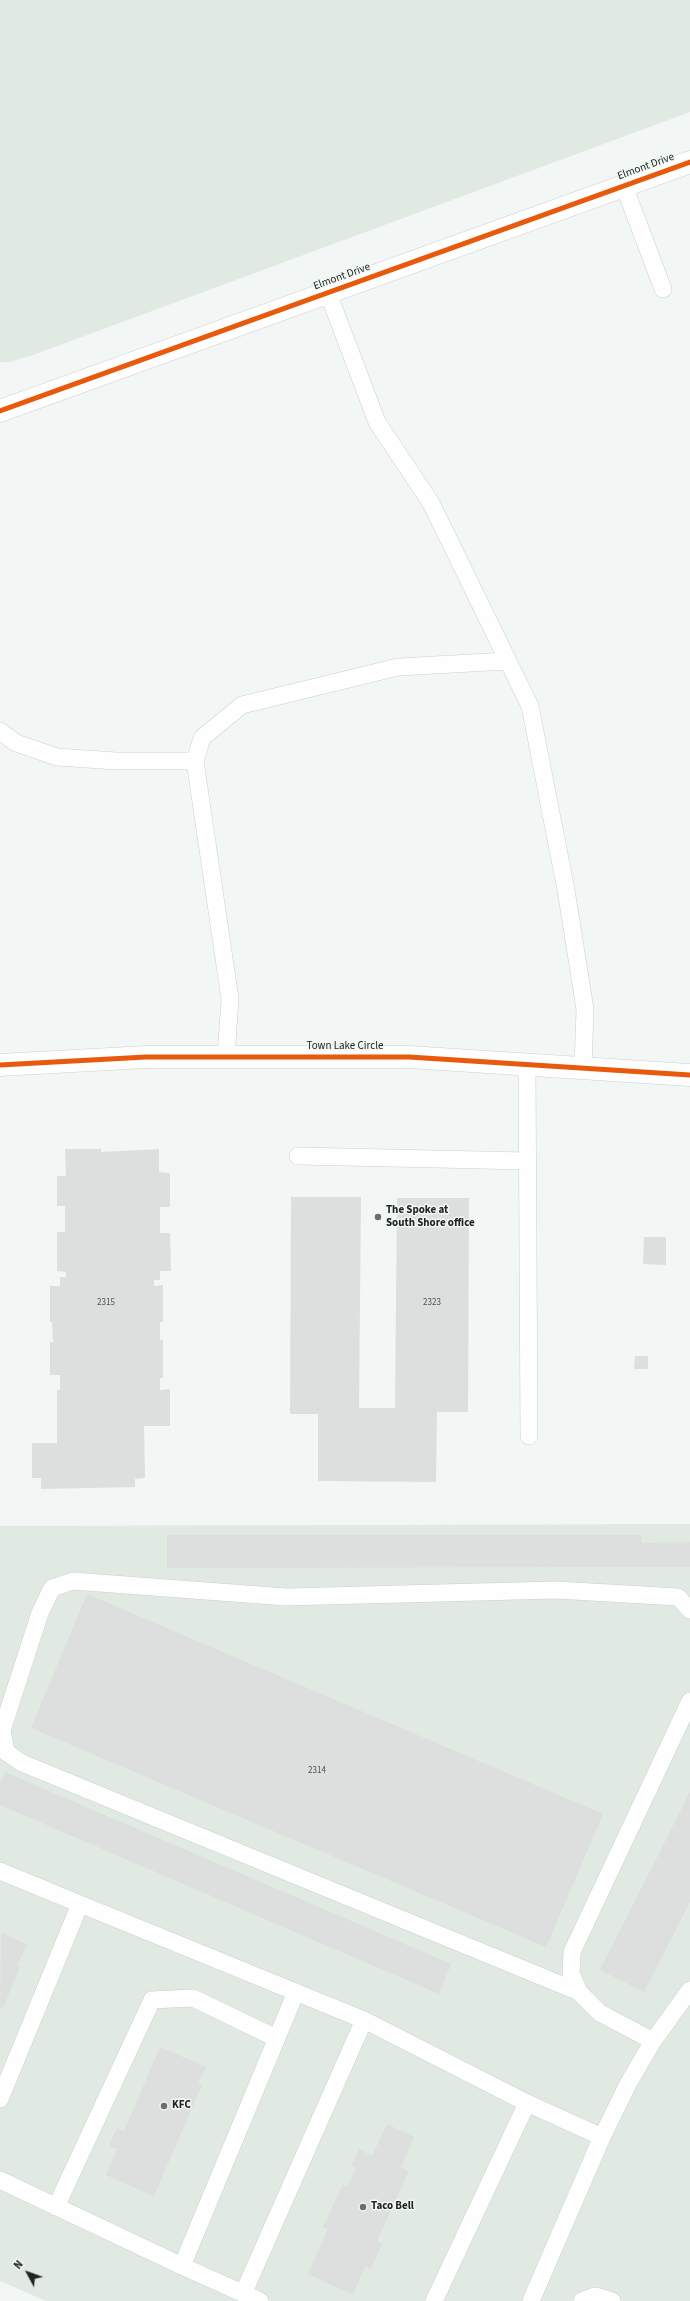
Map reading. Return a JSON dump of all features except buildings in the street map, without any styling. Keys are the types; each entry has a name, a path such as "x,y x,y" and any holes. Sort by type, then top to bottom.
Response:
{"street":[{"name":"Elmont Drive","path":"0,412 690,162"},
{"name":"Town Lake Circle","path":"0,1065 146,1057 409,1057 527,1066 690,1075"}],"lane":[{"path":"624,186 663,289"},
{"path":"328,293 377,422 431,503 530,706 566,890 586,1009 583,1068"},
{"path":"226,1057 230,999 195,760 202,738 242,705 398,666 508,660"},
{"path":"0,731 16,743 57,757 116,761 195,760"},
{"path":"527,1066 529,1436"},
{"path":"298,1156 527,1161"},
{"path":"579,1992 22,1763 3,1752 2,1730 40,1613 52,1588 73,1581 286,1597 556,1590 678,1597 690,1610"},
{"path":"653,2041 600,2013 579,1992 571,1973 572,1952 690,1701"},
{"path":"0,1870 364,2020 527,2103 602,2137"},
{"path":"0,2099 80,1904"},
{"path":"182,2266 296,1992"},
{"path":"531,2301 602,2137 628,2084 653,2041 689,1992"},
{"path":"56,2207 152,2000 193,1998 276,2038"},
{"path":"244,2294 364,2020"},
{"path":"434,2301 527,2103"},
{"path":"0,2180 260,2301"},
{"path":"582,2301 595,2296 612,2301"}],"shaded area":[{"path":"0,0 690,0 690,112 33,355 10,362 0,362"},
{"path":"690,1524 690,2301 46,2301 0,2281 0,1526"}],"cycle path":[{"path":"0,411 690,162"},
{"path":"0,1065 146,1057 409,1057 690,1075"}],"place":[{"name":"The Spoke at South Shore office","path":"378,1217"},
{"name":"KFC","path":"164,2106"},
{"name":"Taco Bell","path":"363,2207"}]}
